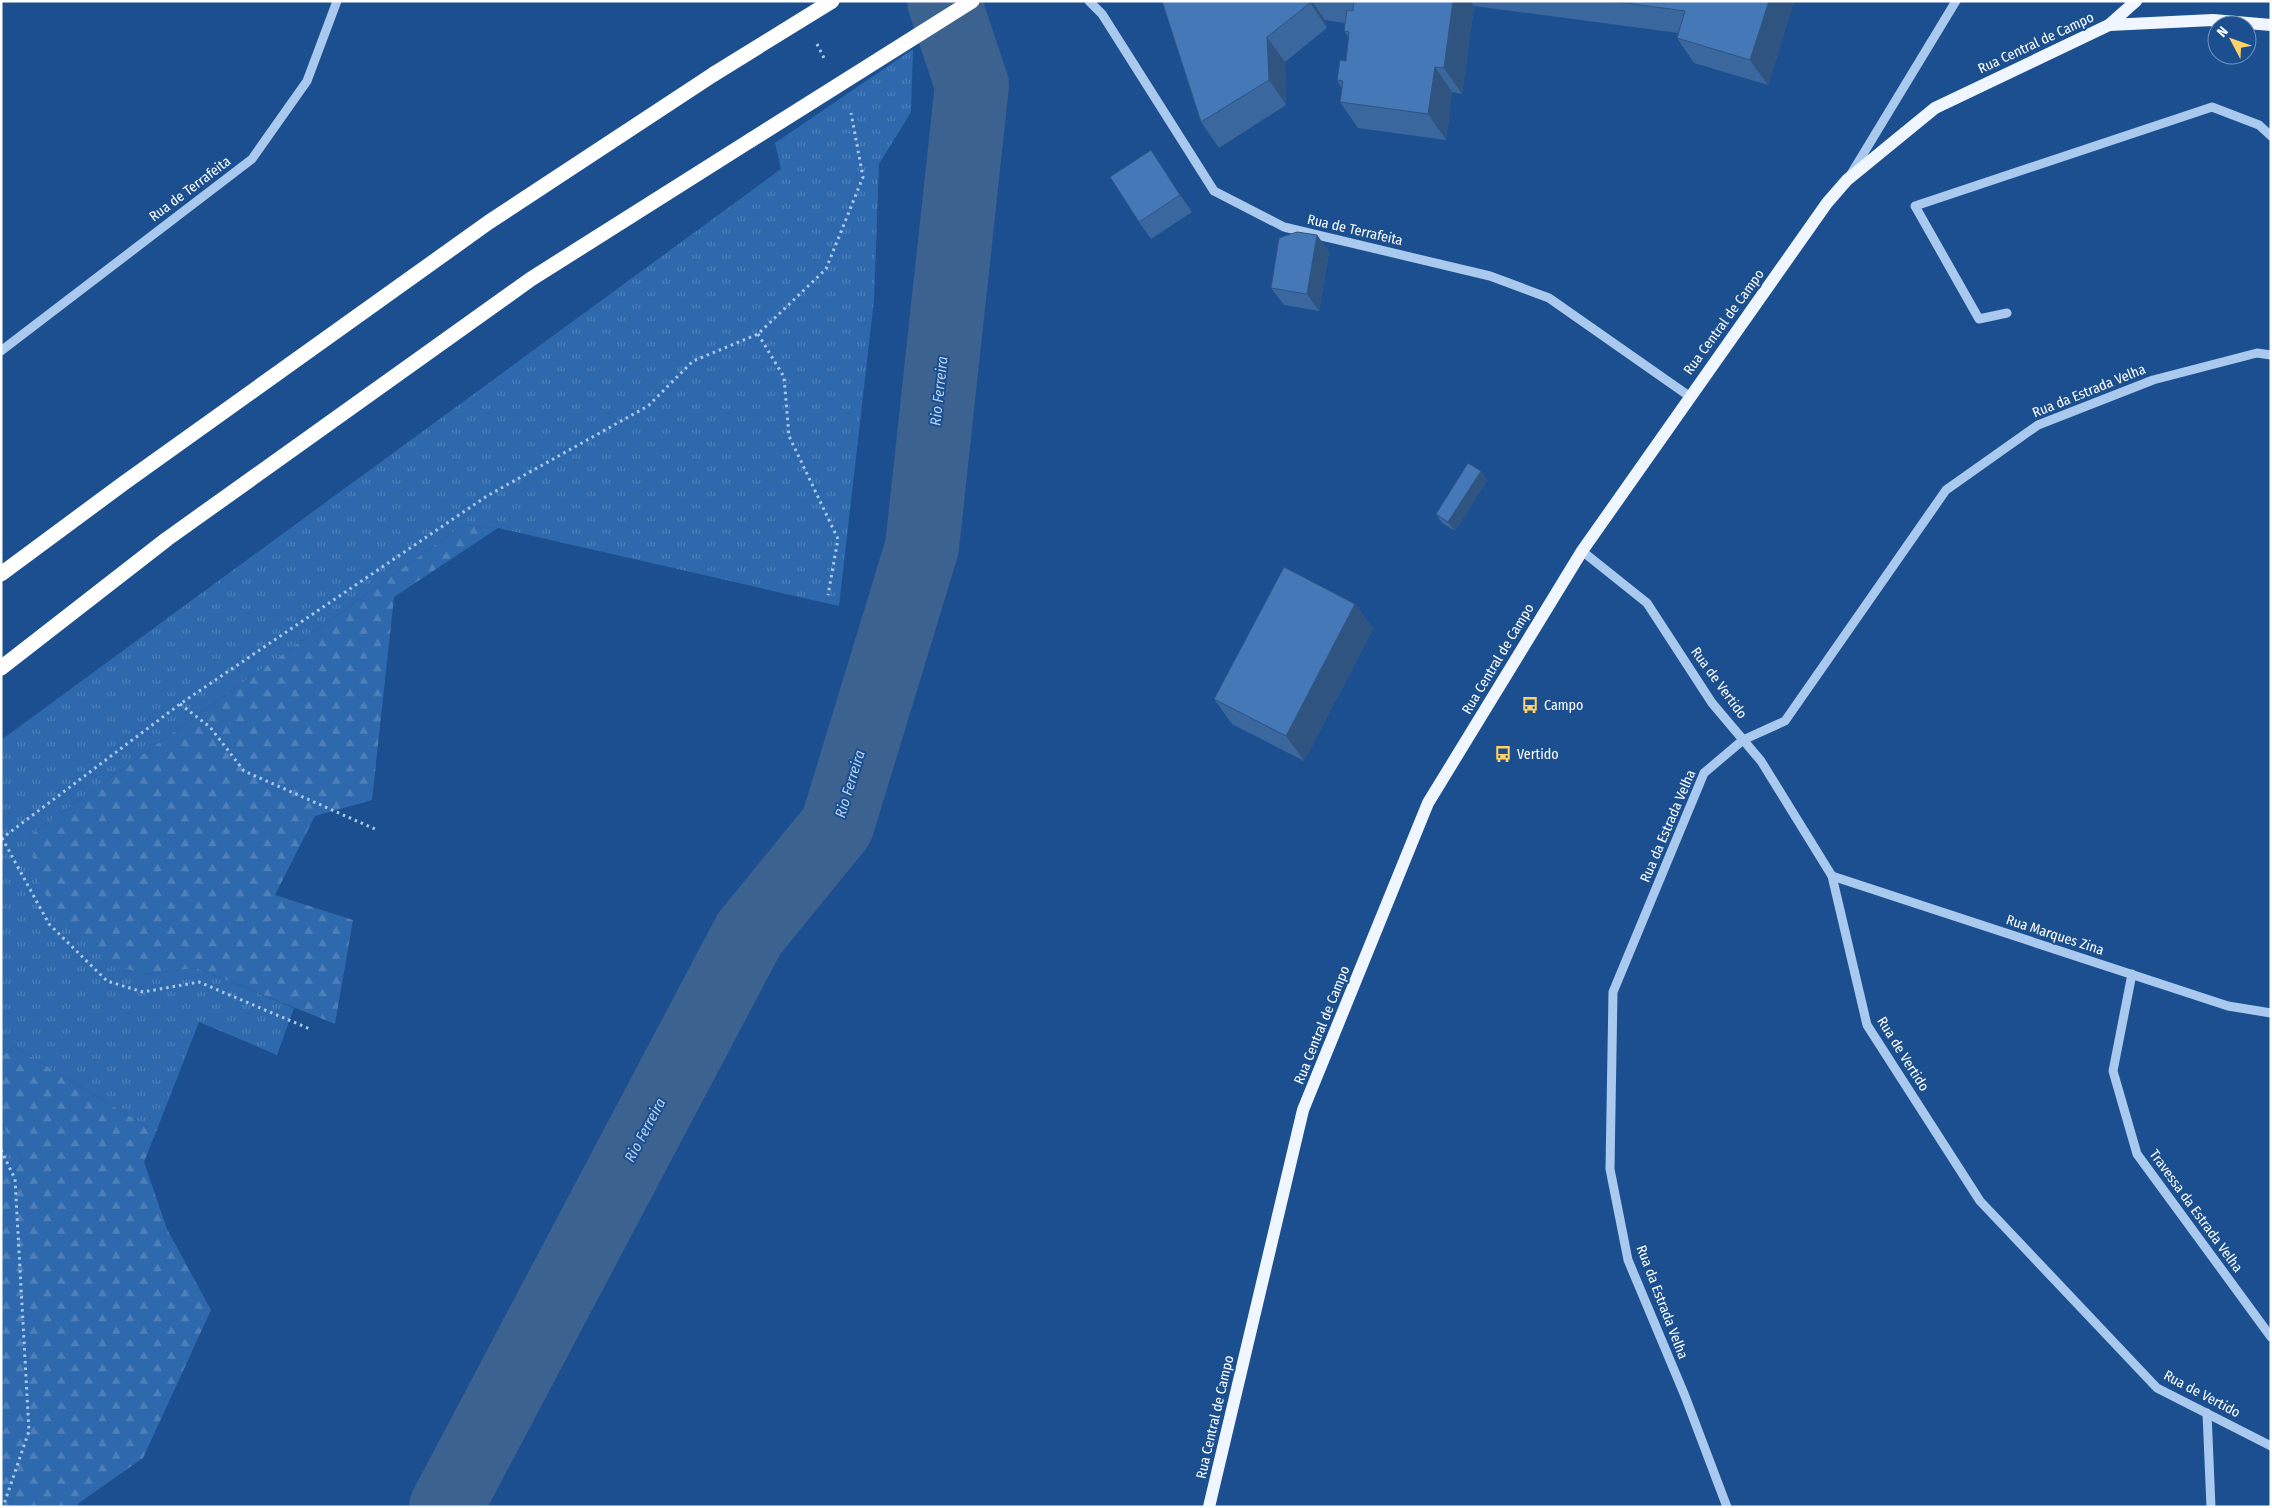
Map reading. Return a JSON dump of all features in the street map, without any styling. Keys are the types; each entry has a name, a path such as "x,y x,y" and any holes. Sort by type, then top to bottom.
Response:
{"highway":[{"path":"1,574 124,483 490,222 714,74 832,1"},
{"path":"1,668 167,539 531,279 972,1"}],"main road":[{"name":"Rua Central de Campo","path":"1209,1507 1303,1110 1428,803 1582,551 1689,396 1827,204 1847,180 1935,108 2109,26 2136,1"},
{"name":"Rua Central de Campo","path":"2109,26 2213,20 2271,25"}],"street":[{"name":"Rua de Terrafeita","path":"1,351 252,159 307,81 337,1"},
{"name":"Rua de Terrafeita","path":"1089,1 1102,14 1214,191 1284,227 1490,276 1550,298 1689,396"},
{"path":"1847,180 1956,1"},
{"path":"2007,313 1979,319 1915,206 2212,107 2259,124 2271,136"},
{"name":"Rua da Estrada Velha","path":"1727,1507 1685,1396 1628,1260 1610,1169 1613,992 1704,773 1743,740 1785,721 1946,490 2038,425 2153,380 2256,353 2271,355"},
{"name":"Rua de Vertido","path":"1582,551 1647,603 1712,703 1761,761 1832,876 1867,1025 1980,1201 2157,1388 2271,1446"},
{"name":"Rua Marques Zina","path":"1832,876 2228,1006 2271,1013"},
{"name":"Travessa da Estrada Velha","path":"2132,974 2113,1071 2137,1154 2271,1337"},
{"path":"2207,1414 2211,1507"}],"path":[{"path":"813,36 825,61"},
{"path":"310,1029 199,982 143,992 107,981 49,924 2,839 180,704 487,496 648,406 692,361 758,334 826,268 863,177 851,113 847,104"},
{"path":"758,334 784,377 789,436 838,539 828,594"},
{"path":"180,704 210,727 244,771 375,829"},
{"path":"1,1150 15,1179 29,1431 2,1507"}],"green space":[{"path":"913,49 911,112 879,164 874,300 839,606 498,528 463,525 29,836 145,974 197,968 294,1008 277,1055 199,1022 156,1132 13,1046 1,1058 1,740 781,169 775,143"},
{"path":"463,525 498,528 394,597 372,800 315,816 275,895 353,920 335,1024 197,968 145,974 117,966 67,922 40,887 29,836"},
{"path":"13,1046 156,1132 144,1162 167,1229 211,1310 143,1458 79,1503 77,1507 1,1507 1,1183 23,1160 1,1122 1,1058"},
{"path":"1,1122 23,1160 1,1183"}],"building":[{"path":"1162,1 1309,1 1310,3 1267,37 1269,80 1201,122"},
{"path":"1354,1 1453,1 1444,68 1435,67 1428,114 1340,102 1343,81 1337,80 1340,60 1346,61 1349,32 1344,31 1347,10 1353,11"},
{"path":"1611,1 1769,1 1750,60 1677,38 1685,11"},
{"path":"1151,150 1180,195 1139,222 1110,177"},
{"path":"1297,232 1317,235 1307,294 1271,288 1279,238"},
{"path":"1468,463 1481,471 1448,522 1436,514"},
{"path":"1284,567 1355,604 1286,736 1214,699"}],"waterway":[{"name":"Rio Ferreira","path":"446,1507 749,934 837,826 922,547 972,85 944,1"}],"place":[{"name":"Campo","path":"1530,705"},
{"name":"Vertido","path":"1503,754"}]}
